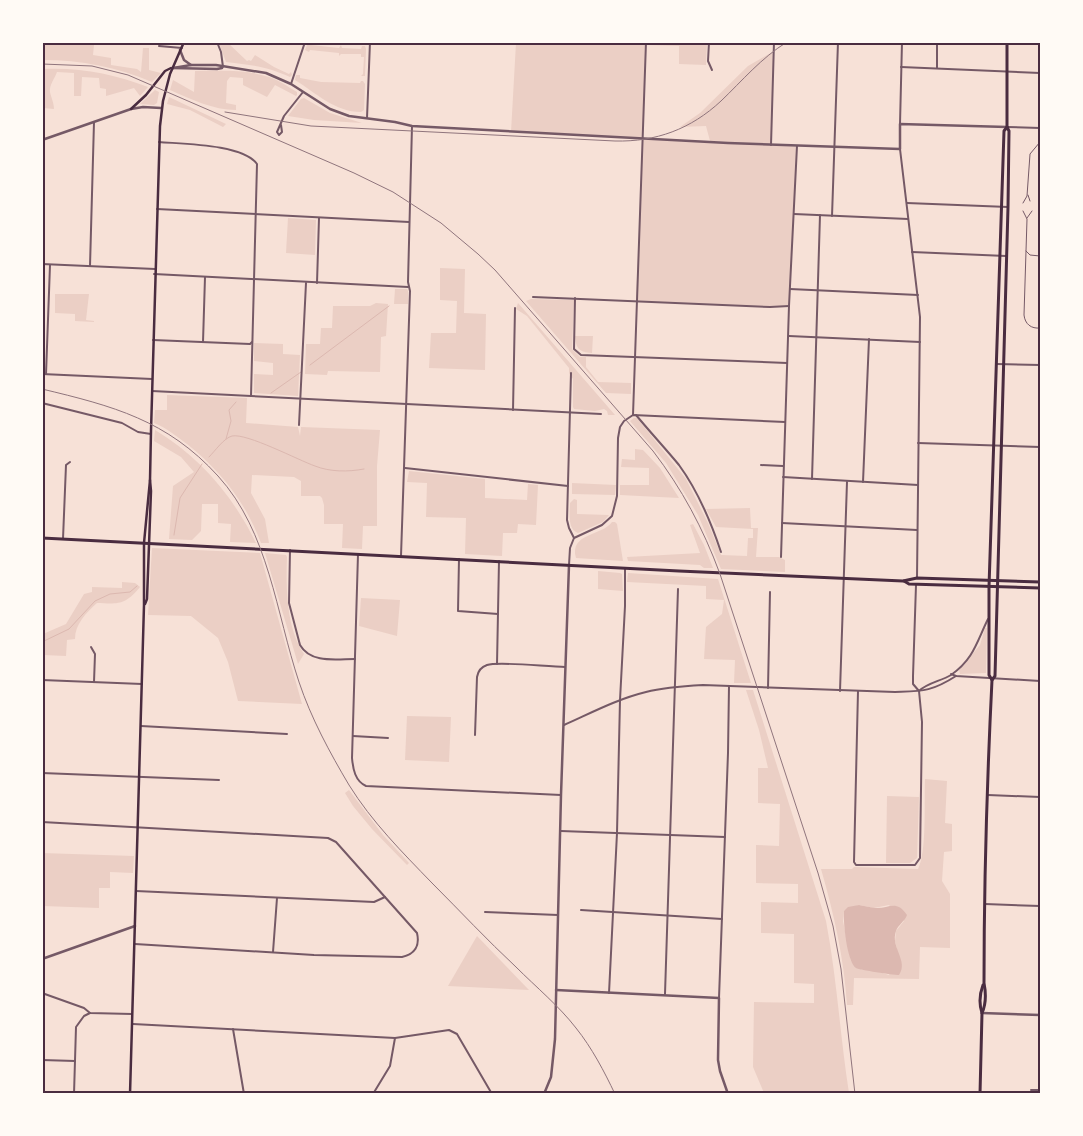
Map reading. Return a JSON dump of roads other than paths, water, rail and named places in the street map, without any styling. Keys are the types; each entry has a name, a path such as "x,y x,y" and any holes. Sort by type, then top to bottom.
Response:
{"main road":[{"path":"144,606 147,599 151,491 150,434 159,142 163,101 172,68 184,42"},
{"path":"992,680 988,675 989,587 1004,131 1006,127 1007,42"},
{"path":"131,109 146,95 165,71 172,68"},
{"path":"980,1094 982,1013 985,1007 986,993 984,983 988,795 992,680 995,676 1008,207 1009,131 1006,127"},
{"path":"130,1094 141,726 144,543 150,480"},
{"path":"42,538 843,578 1040,582"},
{"path":"903,580 909,584 1040,588"}],"street":[{"path":"217,42 221,52 223,67"},
{"path":"291,84 305,42"},
{"path":"367,119 370,42"},
{"path":"646,42 634,357 634,415 689,480 702,504 721,552"},
{"path":"709,42 708,61 712,70"},
{"path":"771,144 774,42"},
{"path":"832,216 838,42"},
{"path":"902,42 900,149 918,295 920,342 916,578"},
{"path":"937,68 938,42"},
{"path":"159,46 181,49 184,60 191,65"},
{"path":"172,68 191,65 258,71 278,77 291,84 330,110 349,116 412,126 570,136 900,149"},
{"path":"172,68 217,69 223,67"},
{"path":"901,67 1040,72"},
{"path":"281,125 284,116 303,92"},
{"path":"42,140 131,109 143,107 162,108"},
{"path":"90,266 94,122"},
{"path":"900,124 1040,128"},
{"path":"401,556 410,291 408,287 408,222 412,126"},
{"path":"159,142 219,147 244,156 255,161 257,164 251,396"},
{"path":"781,557 789,306 797,146"},
{"path":"906,203 1008,207"},
{"path":"156,209 408,222"},
{"path":"794,214 908,219"},
{"path":"812,479 820,215"},
{"path":"317,283 320,218"},
{"path":"912,252 1006,256"},
{"path":"42,264 154,269"},
{"path":"46,374 50,265"},
{"path":"154,274 408,287"},
{"path":"203,342 205,277"},
{"path":"300,425 306,283"},
{"path":"790,289 918,295"},
{"path":"533,297 770,307 789,306"},
{"path":"575,298 574,348 581,355 787,363"},
{"path":"513,410 515,308"},
{"path":"789,336 920,342"},
{"path":"863,482 869,339"},
{"path":"153,340 250,344 252,342"},
{"path":"997,364 1040,365"},
{"path":"571,373 568,520 569,528 574,538"},
{"path":"42,374 152,379"},
{"path":"152,391 601,414"},
{"path":"42,403 122,423 138,432 150,434"},
{"path":"544,1094 551,1077 555,1047 561,795 570,548 574,538 602,525 612,516 617,496 618,438 620,427 634,415 785,422"},
{"path":"918,443 1040,447"},
{"path":"64,539 66,465 70,462"},
{"path":"761,465 783,466"},
{"path":"405,468 568,486"},
{"path":"783,477 918,485"},
{"path":"840,691 844,526 847,482"},
{"path":"782,523 917,530"},
{"path":"290,550 289,605 300,646 315,658 356,659"},
{"path":"358,554 353,768 360,782 363,784 561,795"},
{"path":"459,559 458,611 498,614"},
{"path":"497,664 499,561"},
{"path":"609,993 617,833 620,700 625,606 624,568"},
{"path":"858,691 854,864 913,866 920,858 922,780 922,722 919,691 913,684 916,584"},
{"path":"665,996 678,589"},
{"path":"768,688 770,592"},
{"path":"919,691 922,687 935,683 951,674 966,661 976,648 989,617"},
{"path":"91,648 95,654 94,682"},
{"path":"475,735 478,672 484,666 497,664 566,668"},
{"path":"951,674 992,680 1040,681"},
{"path":"564,725 620,700 675,686 703,685 840,691 924,692 956,676"},
{"path":"42,680 142,684"},
{"path":"728,1094 718,1060 729,686"},
{"path":"141,726 287,734"},
{"path":"353,736 388,738"},
{"path":"42,773 219,780"},
{"path":"988,795 1040,797"},
{"path":"42,822 328,838 336,842 417,933 418,946 414,952 402,957 134,944"},
{"path":"561,830 725,837"},
{"path":"136,891 374,902 385,897"},
{"path":"273,952 276,898"},
{"path":"985,904 1040,906"},
{"path":"581,910 722,919"},
{"path":"485,912 558,915"},
{"path":"42,959 135,926"},
{"path":"556,990 719,998"},
{"path":"42,993 84,1008 90,1013"},
{"path":"74,1094 76,1027 79,1021 90,1013 132,1014"},
{"path":"982,1013 1040,1015"},
{"path":"132,1024 395,1038 445,1029 454,1031 457,1034 491,1093"},
{"path":"233,1029 244,1094"},
{"path":"373,1094 390,1066 394,1053 395,1038"},
{"path":"42,1060 75,1061"},
{"path":"1031,1090 1040,1090"}],"lane":[{"path":"1023,203 1028,192 1030,154 1040,142"},
{"path":"1028,192 1030,201"},
{"path":"1023,211 1027,219 1024,318 1029,326 1040,328"},
{"path":"1027,219 1032,211"},
{"path":"1026,251 1030,255 1040,256"},
{"path":"1040,274 1040,298"}],"waterway":[{"path":"310,365 389,306"},
{"path":"271,393 301,372"},
{"path":"226,439 231,421 229,410 236,402"},
{"path":"209,457 226,439 232,436 239,436 321,468 339,471 364,469"},
{"path":"174,535 180,498 202,464"},
{"path":"42,642 69,629 95,601 110,594 130,592 137,586"}],"railway":[{"path":"225,112 311,126 630,141 672,132 698,119 721,101 760,62 787,42"},
{"path":"42,64 92,66 128,75 354,173 393,192 441,223 495,270 653,451 682,494 699,525 720,574 818,873 833,926 841,969 855,1094"},
{"path":"42,389 115,409 159,428 199,457 218,476 235,498 249,522 269,574 291,656 309,709 349,785 367,812 399,848 569,1020 582,1036 602,1068 615,1094"}]}
